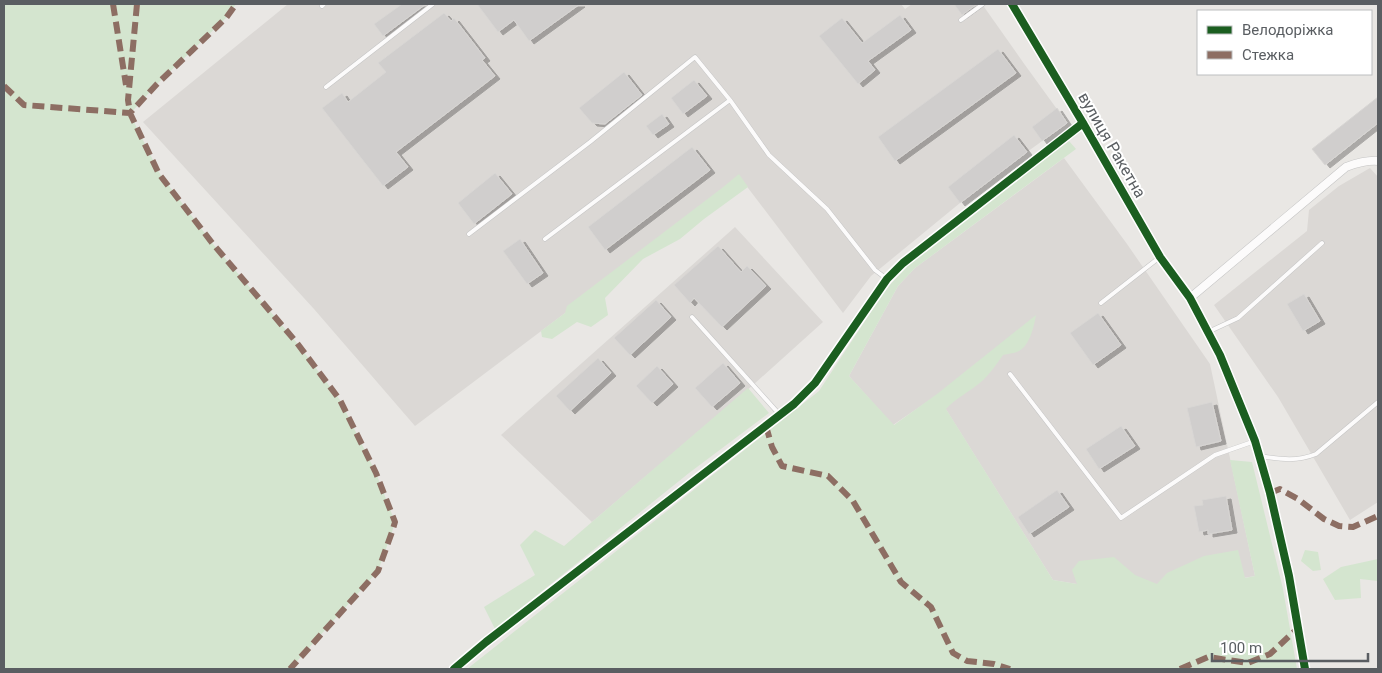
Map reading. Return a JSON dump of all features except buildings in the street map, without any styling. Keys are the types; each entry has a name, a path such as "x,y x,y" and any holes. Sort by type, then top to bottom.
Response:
{"street":[{"name":"вулиця Ракетна","path":"1012,4 1084,123 1160,257 1190,298 1220,355 1255,441 1270,492 1289,576 1305,669"},
{"path":"454,669 486,642 794,404 815,382 887,279 903,263 1084,123"},
{"path":"1190,298 1346,168 1358,162 1378,162"}],"lane":[{"path":"326,87 434,4"},
{"path":"961,20 983,4"},
{"path":"469,234 590,142 695,57 730,100 769,155 826,209 874,270 887,279"},
{"path":"545,239 730,100"},
{"path":"1208,332 1238,318 1322,243"},
{"path":"1101,302 1160,257"},
{"path":"692,317 780,415"},
{"path":"1010,374 1121,518 1216,455 1255,441"},
{"path":"1260,456 1296,460 1316,454 1378,402"}],"shaded area":[{"path":"288,4 901,4 905,9 912,4 982,4 1067,123 960,203 871,276 843,313 742,180 415,426 314,309 143,122"},
{"path":"1064,158 1127,244 1210,364 1255,576 1143,595 1053,580 937,395 893,425 849,376 898,286 915,268"},
{"path":"1370,168 1378,177 1378,502 1350,520 1278,397 1214,305 1307,231 1309,210 1339,186"},
{"path":"735,227 823,322 753,385 592,522 501,435"}],"green space":[{"path":"4,4 236,4 226,18 157,84 130,114 160,174 213,244 297,343 340,400 376,473 395,522 378,571 290,669 4,669"},
{"path":"1069,141 1076,149 915,268 898,286 849,376 894,425 937,394 1036,315 1031,335 1023,348 1017,352 1003,355 984,379 946,409 1053,580 1077,584 1072,570 1079,561 1114,557 1135,575 1157,584 1167,573 1204,556 1238,550 1245,578 1255,576 1230,460 1252,462 1283,589 1297,669 467,669 819,391 886,289 911,262"},
{"path":"739,174 748,187 680,239 643,259 605,298 608,315 591,327 577,322 552,339 542,337 541,331 565,313 567,306"},
{"path":"748,388 769,413 689,473 495,629 484,607 535,575 520,545 535,530 564,546"},
{"path":"1305,550 1318,552 1321,570 1313,571 1301,561"},
{"path":"1378,559 1378,581 1360,579 1361,598 1335,600 1323,579 1341,567"}],"marked path":[{"path":"113,4 126,85"},
{"path":"137,4 128,100 130,113 159,174 213,244 297,343 340,400 376,473 395,522 378,571 290,669"},
{"path":"4,86 24,105 130,113 157,84 226,18 236,4"},
{"path":"766,426 772,447 782,466 828,476 853,501 901,582 931,607 953,653 967,661 994,664 1010,669"},
{"path":"1270,493 1280,489 1298,499 1324,519 1339,526 1353,527 1378,516"},
{"path":"1180,669 1208,657 1248,663 1270,654 1298,628"}],"cycle path":[{"path":"1012,4 1160,257 1190,298 1220,355 1255,441 1270,493 1289,576 1305,669"},
{"path":"454,669 486,642 794,404 815,383 887,279 903,263 1083,123"}]}
